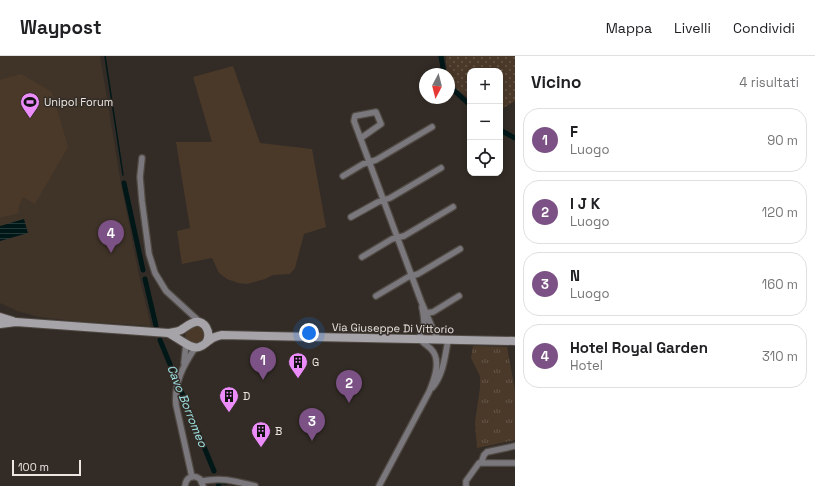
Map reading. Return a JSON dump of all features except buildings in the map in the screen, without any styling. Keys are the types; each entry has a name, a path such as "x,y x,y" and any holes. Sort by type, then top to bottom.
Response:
{"main road":[{"path":"0,317 16,322"},
{"path":"0,324 16,322 168,333 176,332 194,322 204,325 208,335 206,342 202,346 195,348 168,333"},
{"name":"Via Giuseppe Di Vittorio","path":"204,325 222,335"},
{"path":"185,343 182,334 186,326"},
{"name":"Via Giuseppe Di Vittorio","path":"206,342 222,335 515,341"}],"street":[{"path":"361,138 381,124 376,112 355,116 354,121 422,301 425,313 433,329"},
{"path":"343,176 432,127"},
{"path":"142,158 140,177 142,201 149,254 154,273 166,291 204,325"},
{"path":"351,217 378,202 390,198 441,168"},
{"path":"362,257 392,239 404,236 453,206"},
{"path":"376,296 408,277 418,274 460,249"},
{"path":"425,313 433,312 459,296"},
{"path":"186,326 189,321 190,313"},
{"path":"425,313 421,340 434,352 441,353 445,351"},
{"path":"423,328 428,326 444,340 445,351 438,382 429,392"},
{"path":"184,365 185,343"},
{"path":"192,477 176,405 176,391 180,372 195,348"},
{"path":"381,485 429,392 433,381 436,363 434,352"},
{"path":"466,486 466,481 479,463 481,463 487,452 515,446"},
{"path":"481,463 515,463"},
{"path":"185,486 187,480 192,477 198,477 203,484 223,478 255,486"}],"shaded area":[{"path":"0,56 100,56 121,184 151,326 39,317 17,311 0,303"},
{"path":"24,219 28,233 0,241 0,226"}],"green space":[{"path":"446,56 515,56 515,101 503,108 503,68 467,68 467,97 455,86 455,68 447,68"},
{"path":"233,66 260,143 312,149 326,227 304,234 295,268 290,274 273,275 247,284 238,283 227,279 219,273 212,258 182,264 177,231 190,228 176,142 212,142 193,77"},
{"name":"Unipol Forum","path":"21,74 52,92 68,147 35,204 23,197 18,208 19,213 0,218 0,80"},
{"path":"195,325 202,328 205,335 202,342 195,345 188,342 185,335 188,328"},
{"path":"473,346 507,347 515,390 515,440 477,448 475,422 480,388 480,376 471,358"}],"waterway":[{"name":"Cavo Borromeo","path":"105,56 123,175"},
{"path":"441,56 443,68"},
{"path":"455,91 469,104"},
{"path":"503,132 515,138"},
{"name":"Cavo Borromeo","path":"124,183 143,270"},
{"name":"Cavo Borromeo","path":"145,279 156,326"},
{"name":"Cavo Borromeo","path":"160,340 214,471"},
{"name":"Cavo Borromeo","path":"218,483 226,484"}],"place":[{"name":"Unipol Forum","path":"30,119"},
{"name":"Hotel Royal Garden","path":"111,253"},
{"name":"G","path":"298,379"},
{"name":"F","path":"263,380"},
{"name":"I J K","path":"349,403"},
{"name":"D","path":"229,413"},
{"name":"N","path":"312,441"},
{"name":"B","path":"261,448"}]}
